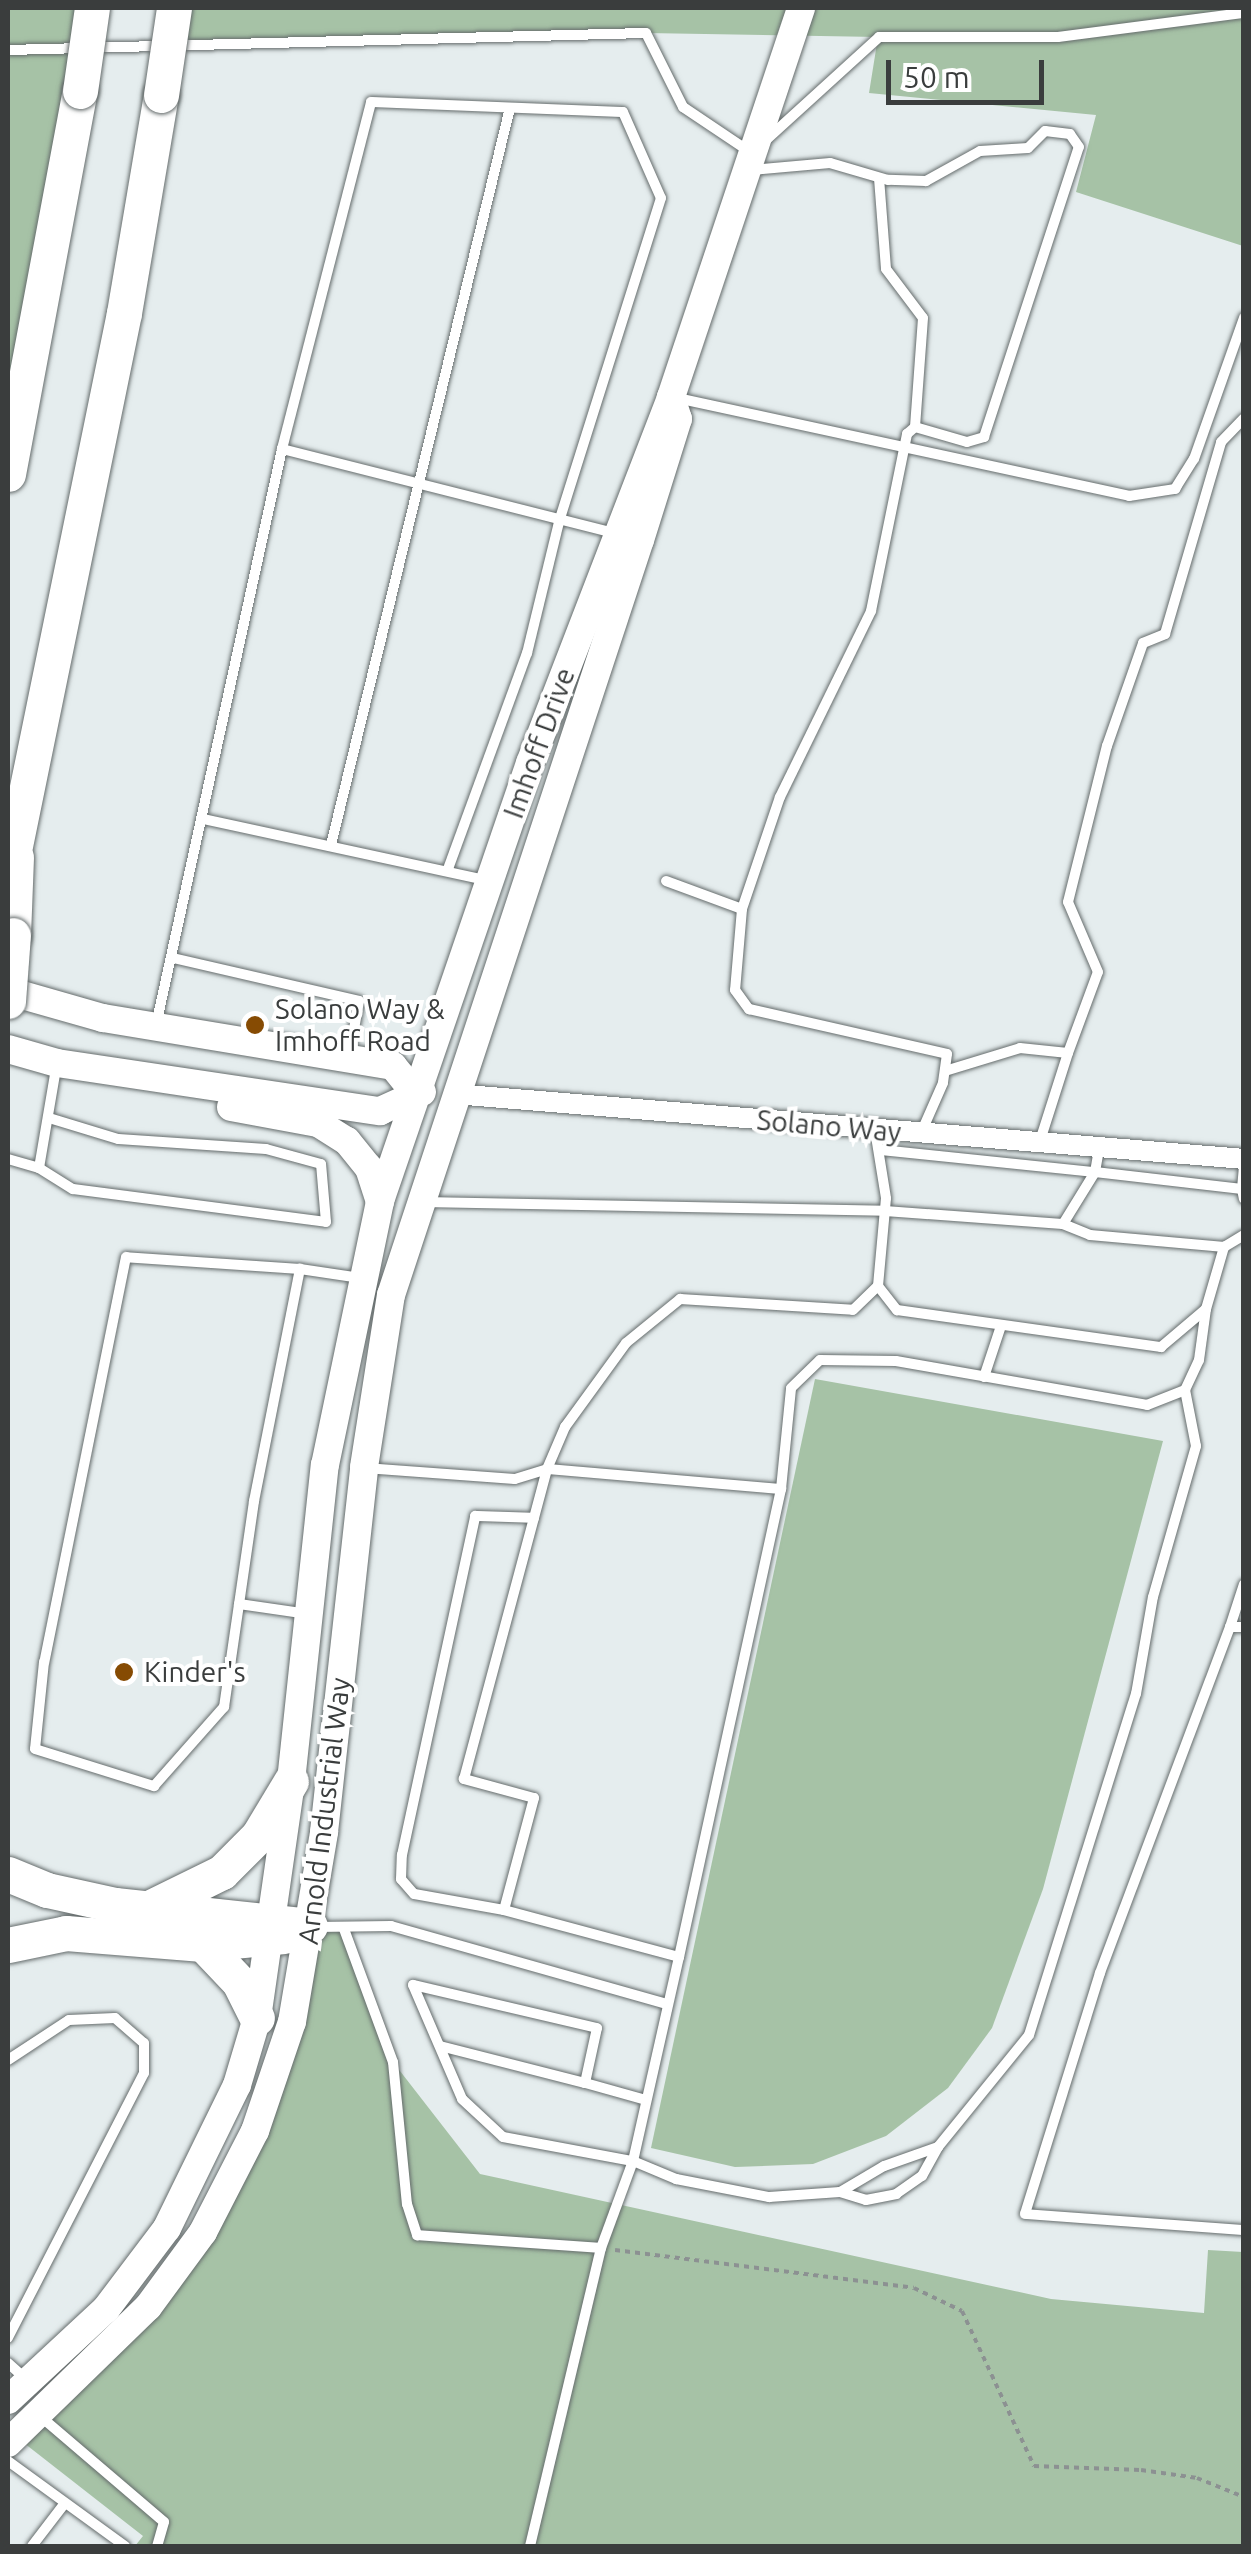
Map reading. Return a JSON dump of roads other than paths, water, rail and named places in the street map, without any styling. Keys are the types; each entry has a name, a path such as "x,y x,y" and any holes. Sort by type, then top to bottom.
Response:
{"highway":[{"path":"8,474 92,8"},
{"path":"8,880 124,313 174,8"},
{"path":"8,1002 16,836"},
{"path":"150,1907 222,1872 258,1836 291,1781"},
{"path":"8,1874 47,1890 269,1933"},
{"path":"8,1946 66,1934 203,1944 327,1927"},
{"path":"203,1944 239,1982 257,2018"}],"street":[{"name":"Imhoff Drive","path":"414,1092 492,881 678,419 671,397 797,20"},
{"name":"Imhoff Drive","path":"454,1094 628,537"},
{"path":"8,991 156,1026 392,1066 414,1092"},
{"name":"Solano Way","path":"8,1049 57,1064 380,1111 414,1092 454,1094 878,1140 921,1134 1244,1162"},
{"path":"133,1074 156,1094 318,1123 347,1141 370,1168 380,1201"},
{"name":"Arnold Industrial Way","path":"14,2381 106,2308 167,2228 218,2129 257,2018 291,1781 325,1465 360,1278 414,1092"},
{"name":"Arnold Industrial Way","path":"8,2442 148,2307 203,2232 261,2112 327,1927 364,1468 391,1294 454,1094"}],"lane":[{"path":"749,162 879,37 1058,38 1244,13"},
{"path":"8,50 646,34 683,107 749,162 830,163 879,178 926,181 980,151 1028,148 1045,131 1070,134 1079,147 984,438 967,442 915,426"},
{"path":"156,1026 282,449 370,102 623,112 661,198 560,518 528,654 448,869"},
{"path":"331,845 510,108"},
{"path":"879,178 886,269 924,318 915,426 903,447 871,610 780,797 742,908 735,990 749,1009 947,1054 921,1134"},
{"path":"671,397 1129,496 1175,489 1194,459 1244,318"},
{"path":"1039,1144 1098,972 1068,902 1107,746 1143,643 1165,634 1221,442 1244,418"},
{"path":"282,449 628,537"},
{"path":"203,819 492,881"},
{"path":"666,881 742,908"},
{"path":"173,958 359,1001 349,1057"},
{"path":"944,1071 1020,1048 1068,1053"},
{"path":"38,1168 57,1064"},
{"path":"8,1159 38,1168 73,1189 326,1222 321,1164 266,1149 118,1138 48,1118"},
{"path":"504,1910 534,1798 464,1780 548,1469 565,1427 626,1343 680,1299 854,1310 878,1286 885,1211 878,1140 1243,1194 1244,1162"},
{"path":"1064,1224 1095,1172 1100,1149"},
{"path":"417,1202 885,1211 1064,1224 1090,1235 1224,1248 1244,1235"},
{"path":"586,2083 597,2028 413,1985 462,2099 503,2137 633,2161 676,2179 769,2198 840,2192 866,2200 896,2194 922,2176 938,2147 1029,2036 1136,1694 1153,1597 1196,1446 1185,1390 1199,1360 1206,1309 1224,1248"},
{"path":"300,1270 239,1604 224,1708 154,1786 35,1749 44,1662 126,1257 300,1270 360,1278"},
{"path":"878,1286 897,1310 1160,1347 1206,1309"},
{"path":"984,1377 1001,1326"},
{"path":"530,2546 601,2248 633,2161 781,1489 792,1388 820,1360 896,1362 1147,1405 1185,1390"},
{"path":"364,1468 515,1478 548,1469 781,1489"},
{"path":"534,1518 474,1516 402,1856 402,1880 414,1894 504,1910 679,1957"},
{"path":"1244,1584 1100,1972 1026,2214 1244,2230"},
{"path":"239,1604 309,1614"},
{"path":"1230,1627 1244,1627"},
{"path":"601,2248 417,2234 407,2204 393,2062 327,1927 391,1926 668,2004"},
{"path":"8,2060 69,2020 114,2018 144,2043 144,2073 8,2338"},
{"path":"440,2046 646,2100"},
{"path":"840,2192 884,2166 938,2147"},
{"path":"40,2415 164,2522 157,2546"},
{"path":"8,2461 125,2546"},
{"path":"32,2546 65,2503"}],"place":[{"name":"Solano Way & Imhoff Road","path":"255,1025"},
{"name":"Kinder's","path":"124,1672"}]}
